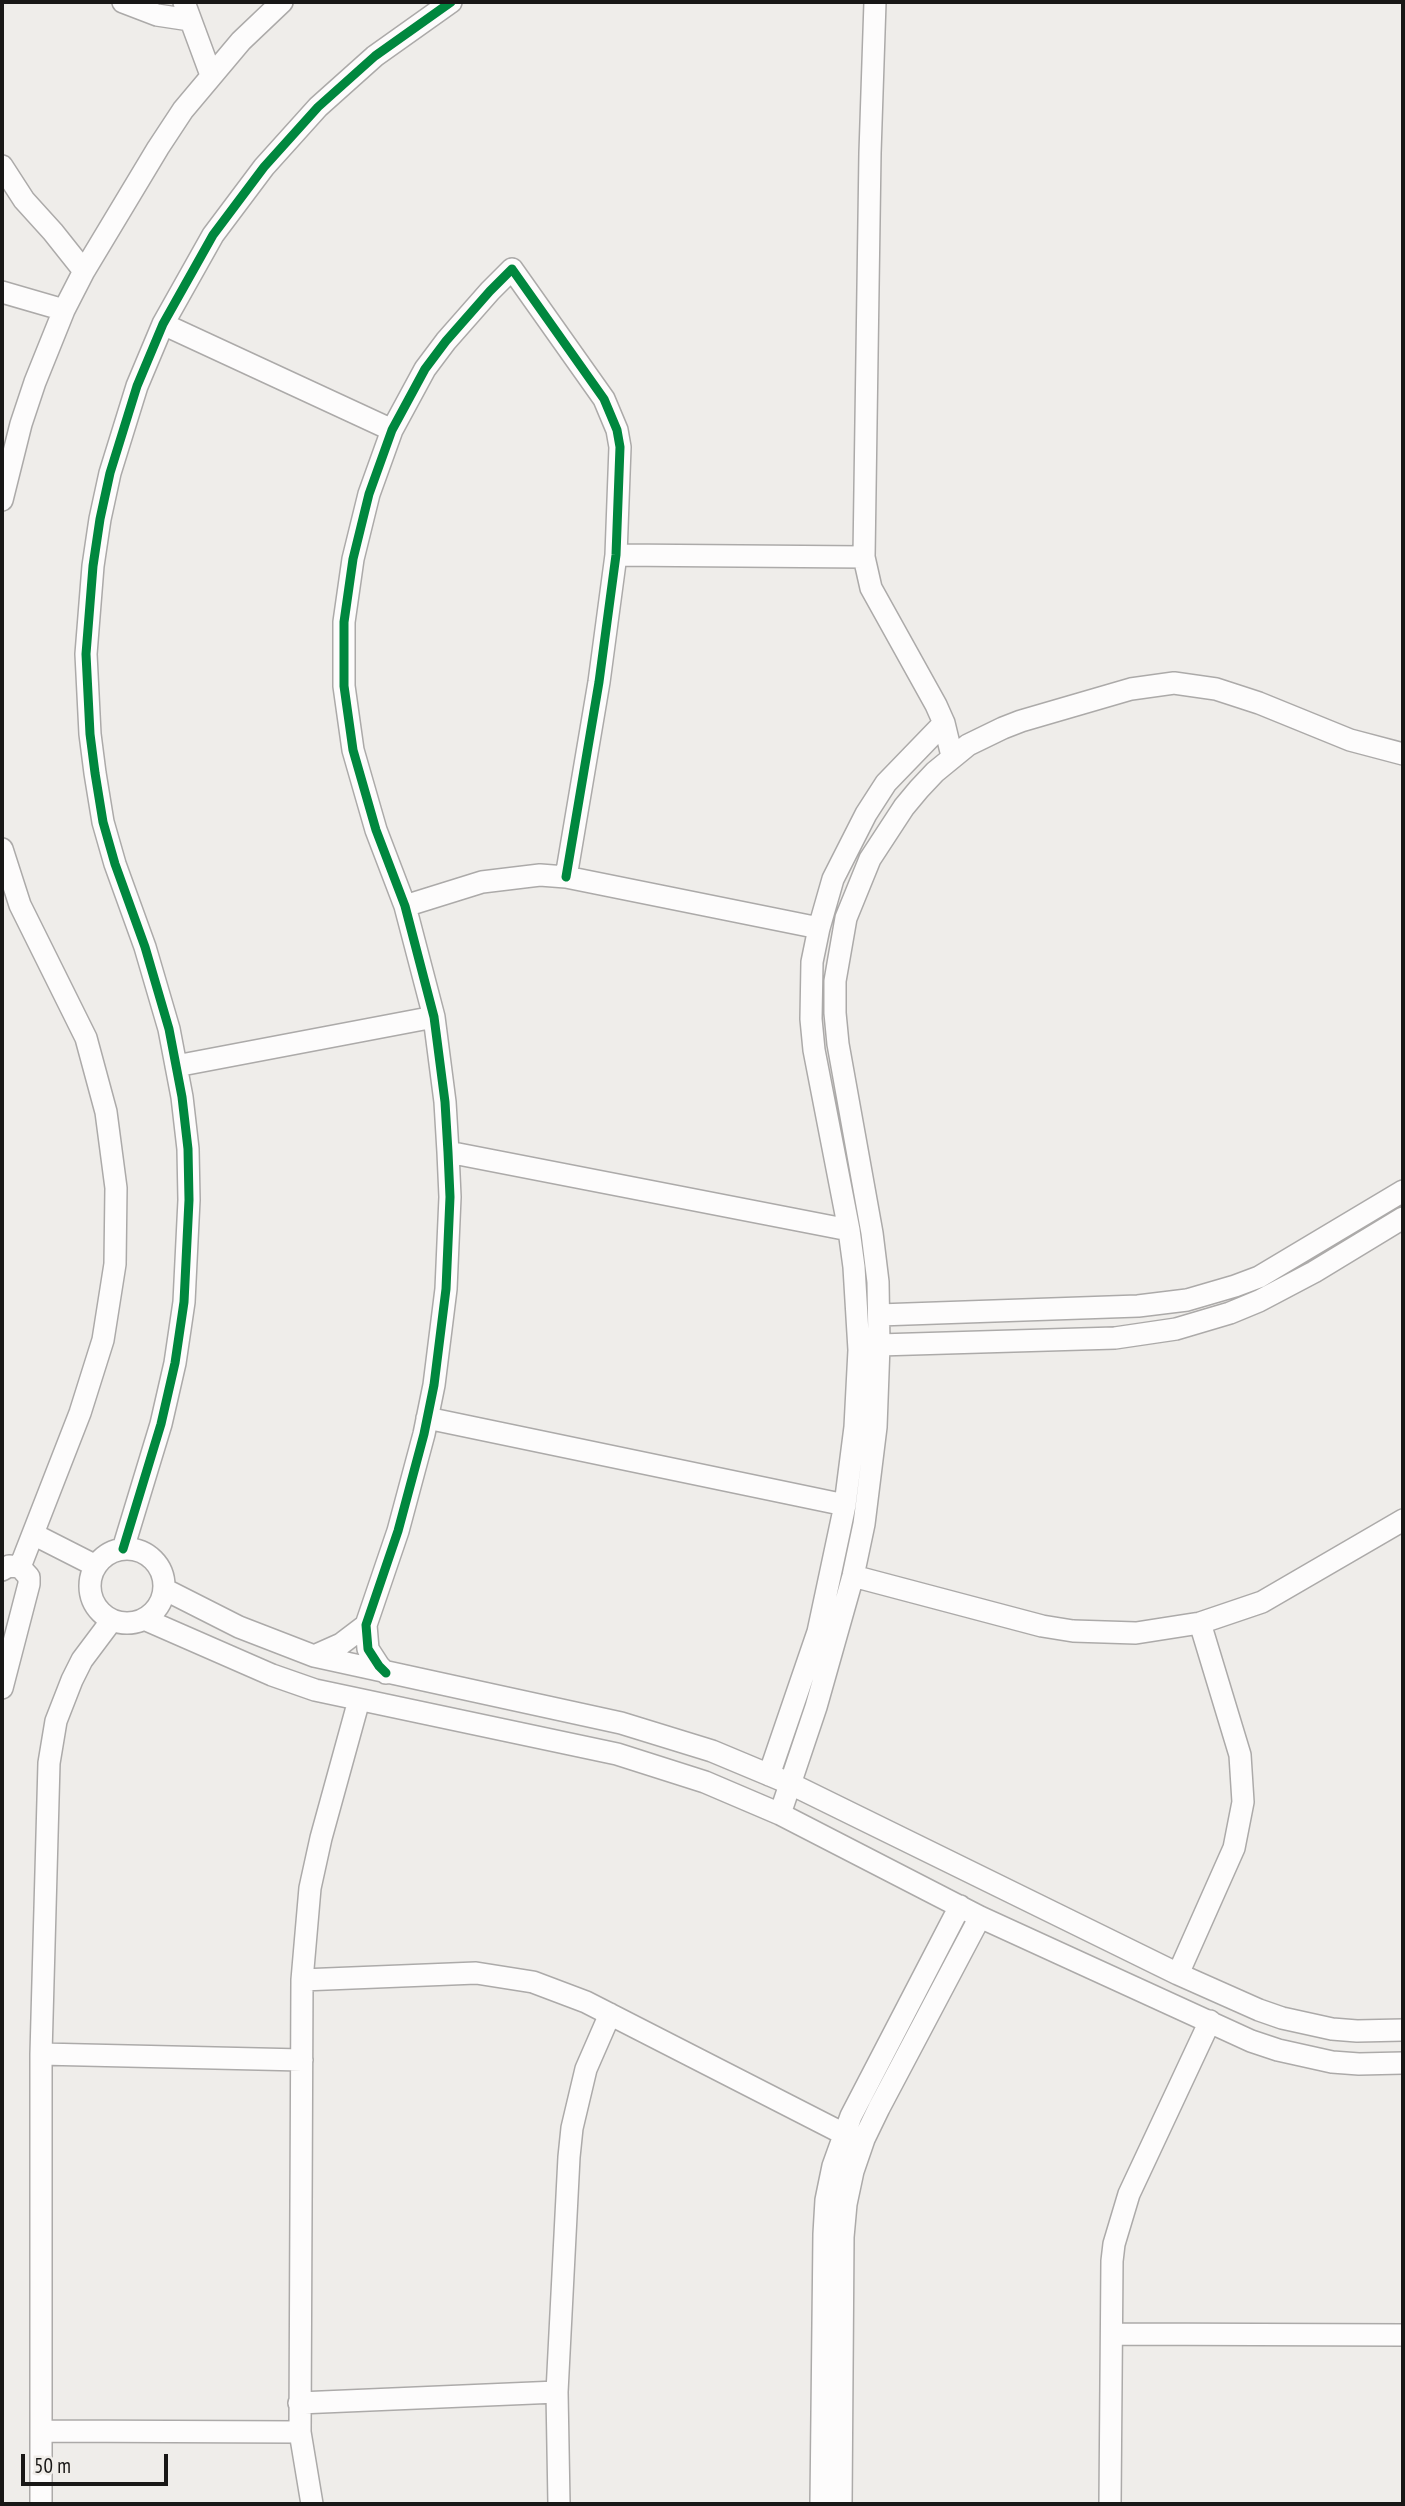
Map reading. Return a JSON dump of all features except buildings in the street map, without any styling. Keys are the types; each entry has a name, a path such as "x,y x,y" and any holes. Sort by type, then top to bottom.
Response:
{"street":[{"path":"122,2 157,15 187,11 211,75"},
{"path":"2,500 28,403 64,310 84,271 158,148 211,75 240,41 282,2"},
{"path":"123,1549 162,1424 175,1363 184,1302 189,1200 188,1149 176,1066 158,988 103,822 90,734 87,667 89,602 100,519 137,386 163,324 213,235 271,159 346,81 405,32 451,2"},
{"path":"875,2 864,557 875,596 944,723 952,757"},
{"path":"2,166 24,200 84,271"},
{"path":"386,1673 368,1649 366,1625 398,1531 427,1418 442,1335 446,1289 449,1152 434,1017 405,906 376,830 353,750 344,686 346,600 369,495 392,430 425,369 446,341 512,269 595,385 612,414 621,464 616,555 599,682 566,877"},
{"path":"2,292 64,310"},
{"path":"163,324 392,430"},
{"path":"616,555 864,557"},
{"path":"780,1814 837,1638 853,1576 871,1476 876,1427 878,1282 835,1013 838,960 846,918 870,859 904,807 952,757 985,736 1021,721 1131,689 1174,683 1216,689 1259,703 1350,740 1403,754"},
{"path":"769,1775 818,1632 845,1505 855,1427 859,1350 849,1230 814,1050 811,1019 812,962 818,928 833,879 866,814 886,783 944,723"},
{"path":"2,849 20,905 86,1038 106,1112 116,1188 115,1264 103,1340 80,1413 33,1534 11,1569 29,1577 29,1584 2,1688"},
{"path":"405,906 501,878 540,875 566,877 818,928"},
{"path":"176,1066 434,1017"},
{"path":"449,1152 849,1230"},
{"path":"879,1315 1138,1306 1187,1300 1258,1277 1403,1191"},
{"path":"879,1345 1115,1338 1176,1329 1259,1301 1403,1218"},
{"path":"427,1418 845,1505"},
{"path":"853,1576 1042,1626 1073,1631 1136,1633 1200,1623 1262,1602 1403,1520"},
{"path":"33,1534 96,1566"},
{"path":"123,1549 134,1550 152,1559 163,1578 158,1606 144,1619 133,1623 112,1620 103,1615 91,1597 91,1576 96,1566 112,1552 123,1549"},
{"path":"163,1589 239,1627 314,1657 621,1723 712,1751 791,1784 1178,1974 1259,2010 1295,2021 1357,2031 1403,2030"},
{"path":"144,1619 272,1675 315,1690 617,1754 705,1782 780,1814 980,1917 1251,2041 1304,2057 1359,2064 1403,2063"},
{"path":"41,2504 41,2054 48,1784 52,1742 72,1680 82,1660 112,1620"},
{"path":"1178,1974 1234,1848 1243,1802 1240,1755 1200,1623"},
{"path":"314,1657 341,1644 366,1625"},
{"path":"312,2504 300,2432 299,2403 302,1980 310,1888 332,1789 359,1700"},
{"path":"821,2504 824,2234 833,2166 844,2134 960,1906"},
{"path":"841,2504 843,2237 853,2171 864,2138 879,2108 980,1917"},
{"path":"302,1980 476,1973 505,1976 560,1990 844,2134"},
{"path":"559,2504 556,2392 572,2127 586,2069 610,2014"},
{"path":"1110,2504 1112,2261 1118,2227 1129,2194 1210,2021"},
{"path":"41,2054 302,2060"},
{"path":"1112,2334 1403,2335"},
{"path":"299,2403 556,2392"},
{"path":"41,2431 300,2432"}],"cycle path":[{"path":"123,1549 161,1424 175,1363 184,1302 189,1200 188,1149 182,1097 169,1029 145,947 115,864 103,822 95,773 86,654 93,566 100,519 110,473 137,386 163,324 213,235 264,167 318,107 375,56 451,2"},
{"path":"386,1673 368,1649 366,1625 398,1531 434,1385 446,1289 450,1197 445,1102 434,1017 405,906 376,830 353,750 344,686 344,622 353,559 369,494 392,430 425,369 446,341 512,269 604,399 617,430 620,447 616,555 599,682 566,877"}]}
